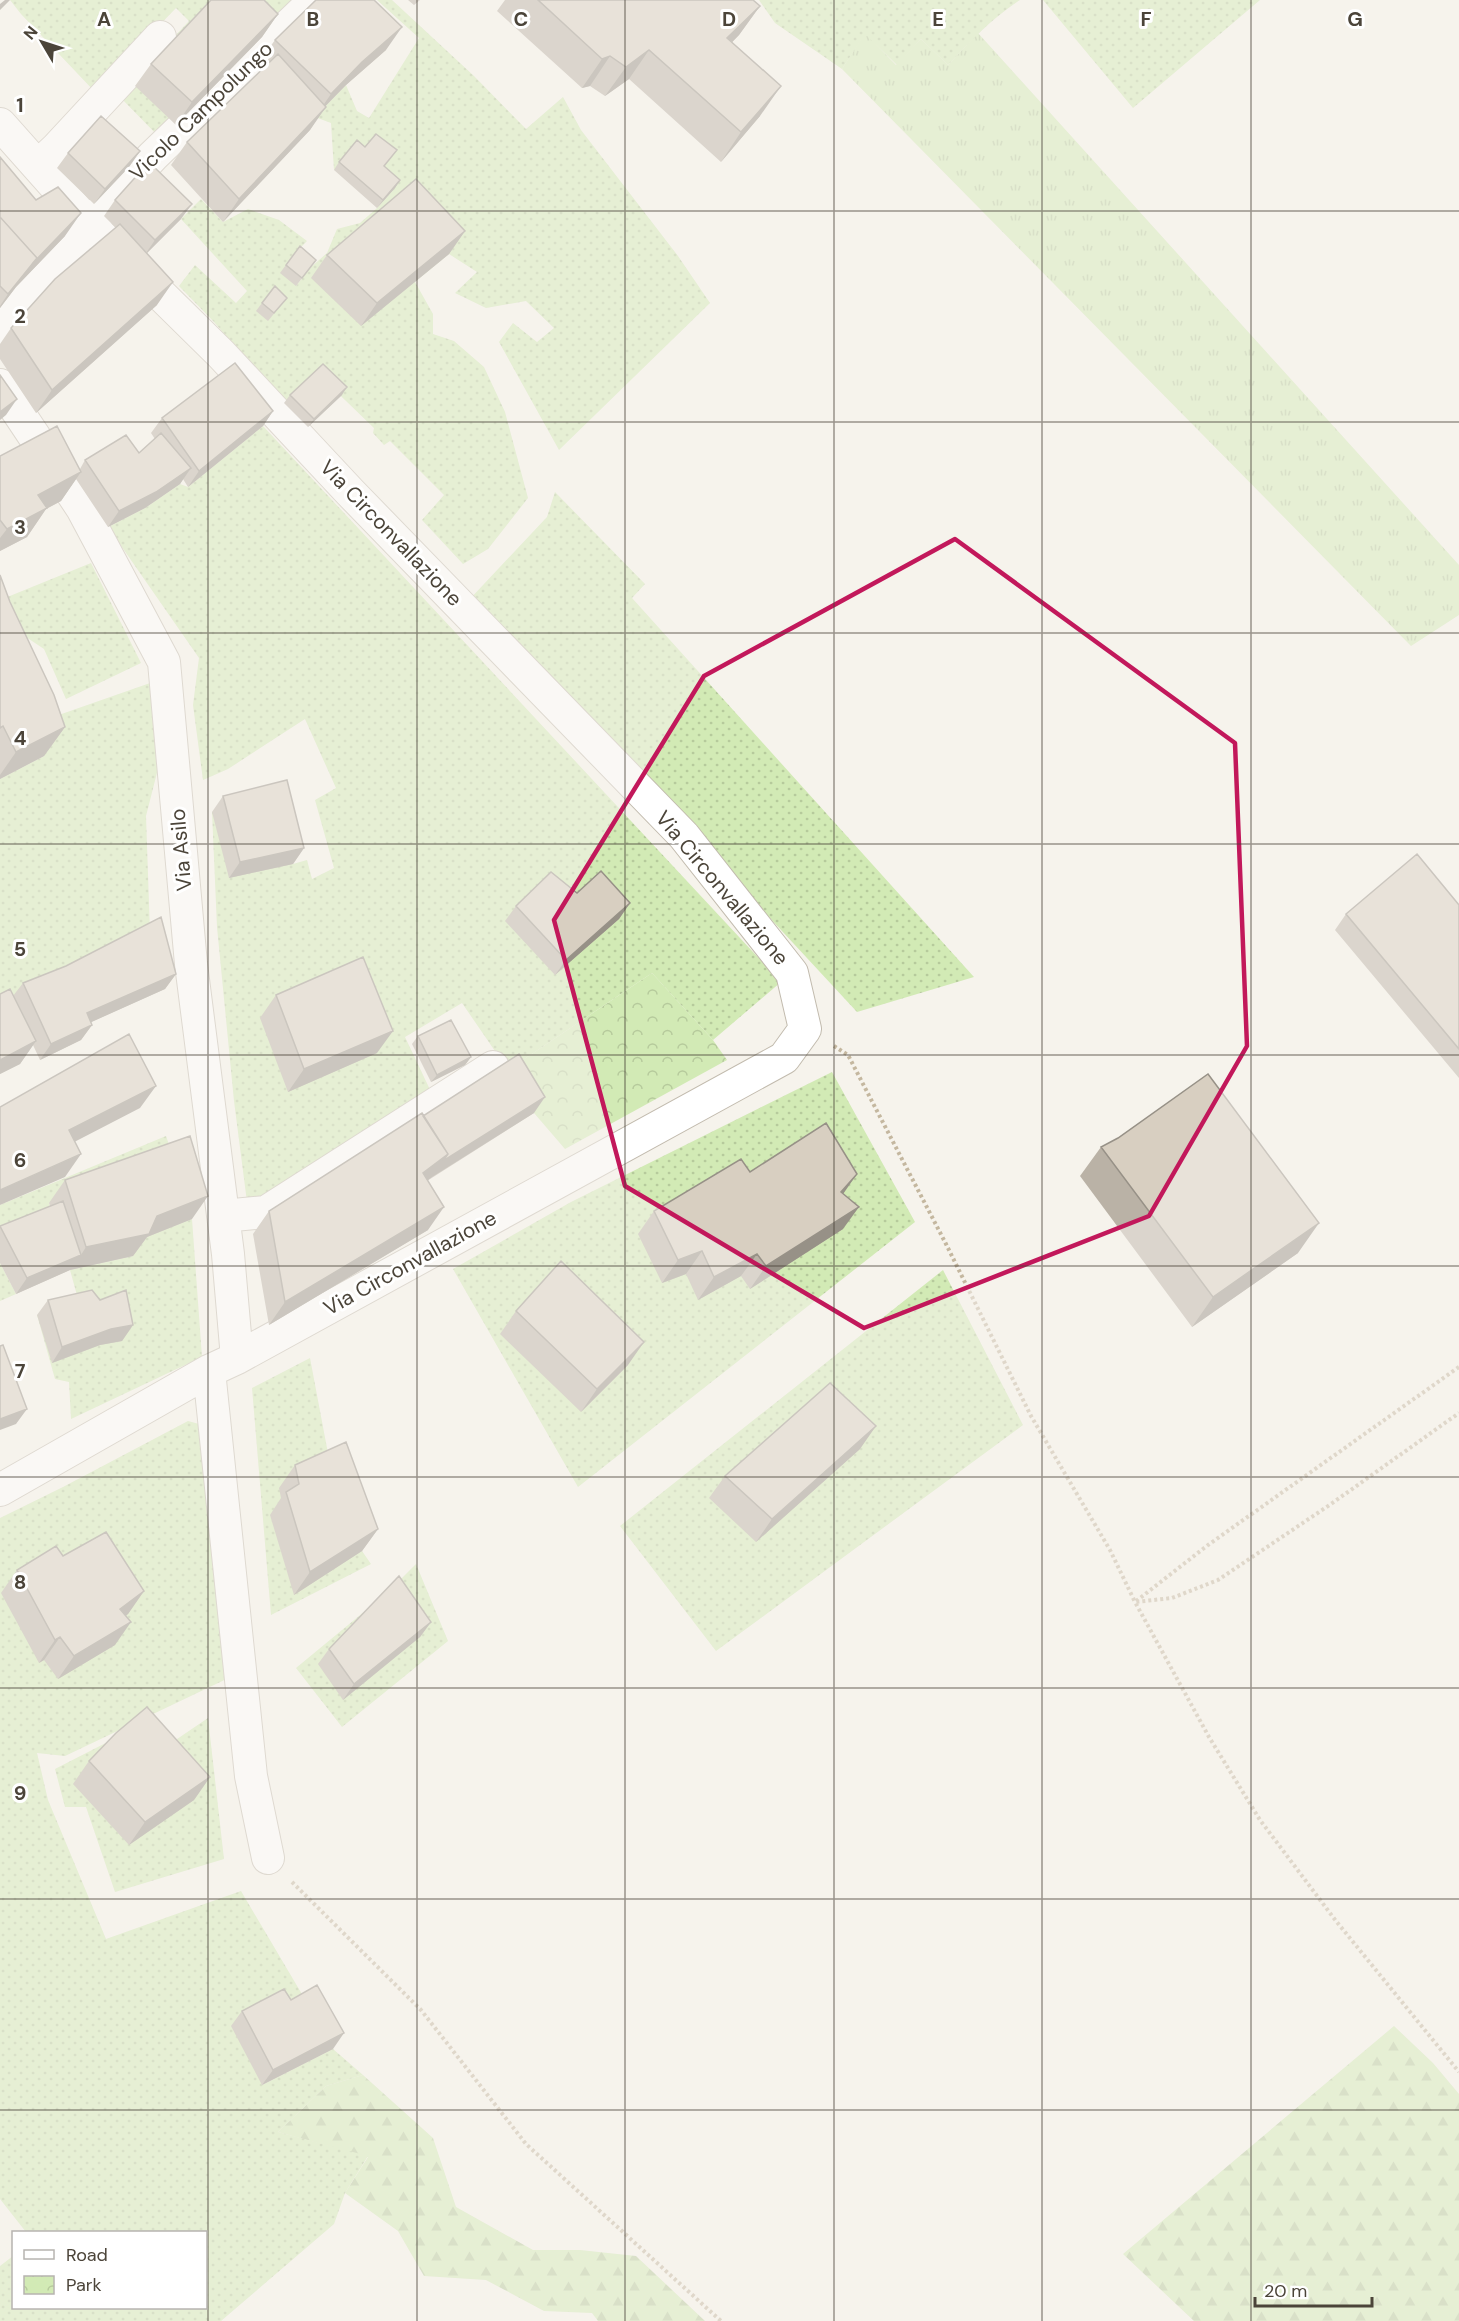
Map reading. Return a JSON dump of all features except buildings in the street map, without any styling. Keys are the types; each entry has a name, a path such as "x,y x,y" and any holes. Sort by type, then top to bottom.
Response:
{"street":[{"name":"Vicolo Campolungo","path":"88,224 153,156 315,0"},
{"path":"39,165 160,37"},
{"path":"0,124 39,165 88,224 53,269 0,328"},
{"name":"Via Circonvallazione","path":"0,1490 209,1371 237,1358 784,1058 805,1029 792,973 684,836 350,492 221,354 88,224"},
{"name":"Via Asilo","path":"0,385 82,507 165,662 191,964 223,1216 237,1358"},
{"path":"223,1216 266,1212 493,1067"},
{"path":"209,1371 251,1776 268,1858"}],"path":[{"path":"805,1029 848,1055 946,1244 1031,1416 1110,1550 1135,1602 1209,1737 1260,1820 1336,1921 1459,2072"},
{"path":"1135,1602 1208,1545 1459,1367"},
{"path":"1135,1602 1172,1598 1218,1580 1459,1413"},
{"path":"268,1858 421,2010 526,2144 721,2321"}],"highlighted area":[{"path":"955,539 1235,743 1247,1046 1149,1216 864,1328 625,1186 554,920 704,676"}],"green space":[{"path":"10,0 302,0 162,140 119,96 189,21 176,8 95,92"},
{"path":"377,0 392,0 474,76 526,129 563,97 581,130 678,256 710,303 559,450 499,342 513,323 537,342 554,328 526,301 486,308 455,293 477,272 449,254 415,282 433,314 433,334 454,341 484,367 505,412 528,498 488,549 463,564 422,520 444,495 390,441 384,445 373,433 374,428 317,373 284,403 214,322 179,286 195,265 236,303 247,291 181,219 201,199 223,222 248,209 279,220 307,241 294,254 296,286 310,268 327,253 337,229 360,223 394,189 360,155 334,170 331,123 315,117 346,85 357,111 369,118 419,38"},
{"path":"759,0 1020,0 991,22 948,65 921,39 897,65 865,34 842,69 775,23"},
{"path":"1043,0 1260,0 1133,108"},
{"path":"865,33 896,65 921,39 948,65 978,33 1459,565 1459,615 1411,646 842,69"},
{"path":"263,426 781,982 713,1040 652,973 508,1070 462,1003 405,1037 433,1096 309,1179 247,1202 234,1101 217,927 212,812 276,795 293,864 307,860 312,879 334,868 315,800 336,788 305,719 228,769 203,780 193,705 199,658 108,527 145,508 180,484 188,487"},
{"path":"555,492 645,584 632,598 974,977 857,1012 665,805 469,600 547,517"},
{"path":"91,563 141,663 66,699 44,649 17,631 0,600"},
{"path":"153,682 161,757 146,816 150,933 55,982 12,999 0,1007 0,779 44,756 33,724"},
{"path":"652,973 713,1040 727,1060 565,1149 534,1113 508,1070"},
{"path":"832,1072 915,1222 578,1487 453,1269 571,1202"},
{"path":"166,1136 174,1159 49,1203 52,1217 0,1237 0,1205"},
{"path":"192,1219 202,1357 71,1419 69,1382 55,1379 37,1315 80,1306 70,1270 133,1256 141,1239"},
{"path":"0,1263 16,1294 0,1301"},
{"path":"943,1270 1023,1425 716,1651 620,1526"},
{"path":"310,1358 330,1464 362,1551 371,1564 271,1615 252,1388"},
{"path":"188,1421 199,1424 237,1674 65,1756 37,1753 48,1800 106,1939 241,1891 306,2001 262,2085 333,2049 363,2075 326,2086 278,2132 368,2156 345,2193 334,2224 221,2321 0,2321 0,2266 12,2257 12,2309 207,2309 207,2231 25,2231 0,2199 0,1518"},
{"path":"416,1564 448,1641 342,1727 296,1668 388,1592"},
{"path":"208,1718 224,1859 115,1892 86,1807 65,1807 55,1769 131,1730 155,1754"},
{"path":"1394,2026 1433,2063 1459,2094 1459,2321 1194,2321 1123,2254"},
{"path":"363,2075 433,2138 456,2207 533,2250 580,2250 636,2256 705,2321 598,2321 592,2313 544,2311 486,2280 424,2276 398,2231 345,2193 368,2157 278,2132 326,2086"}]}
